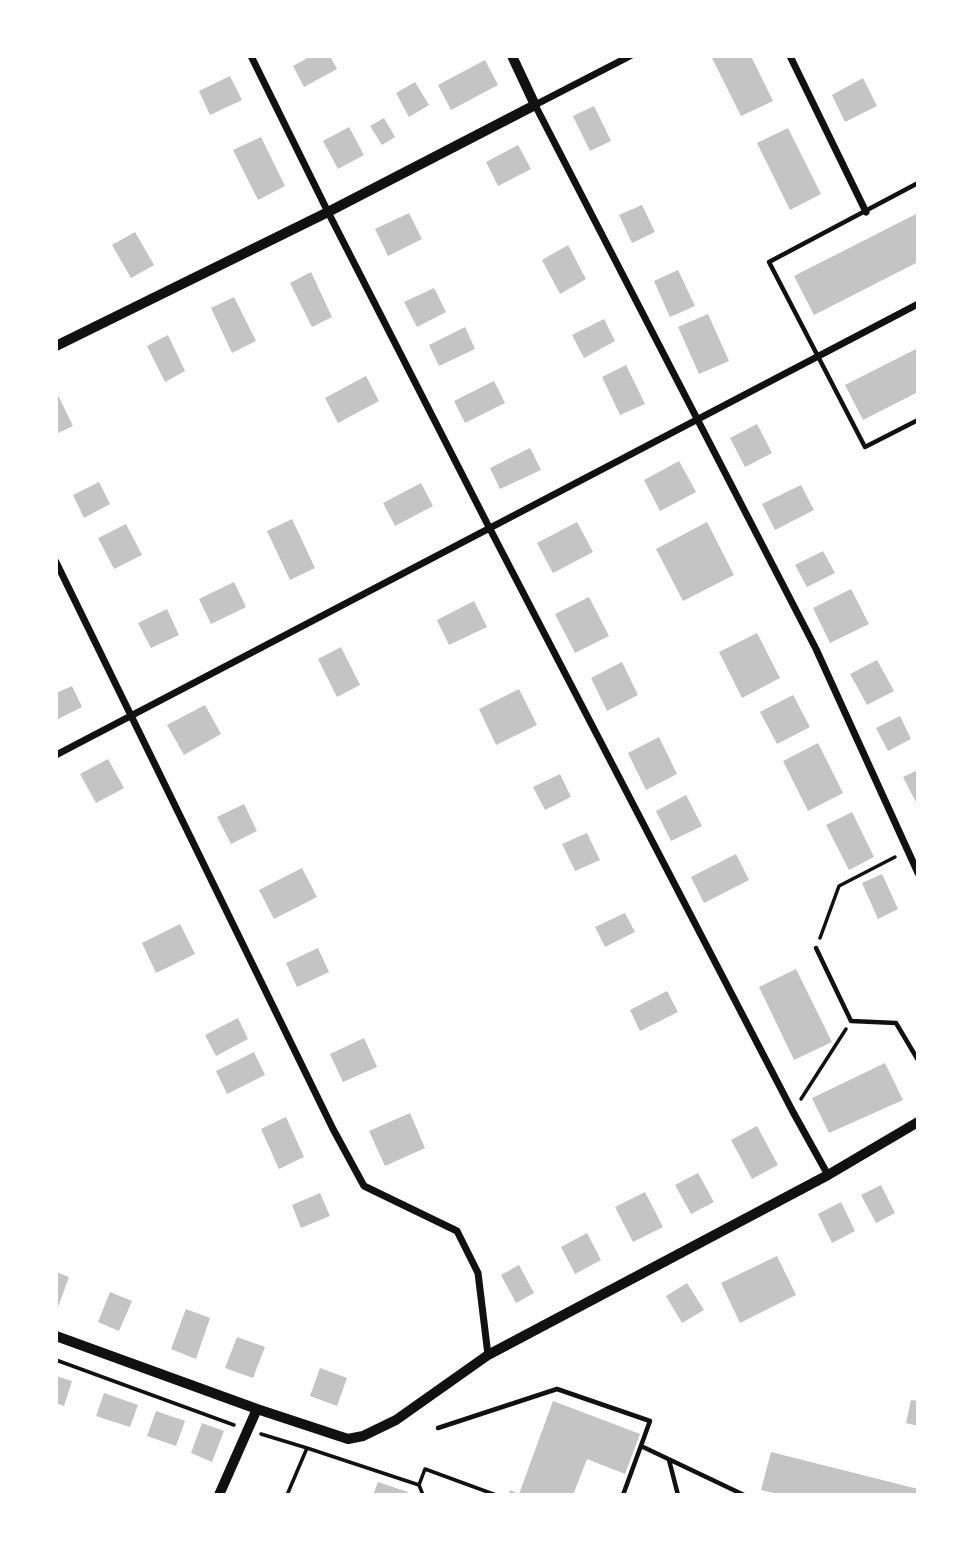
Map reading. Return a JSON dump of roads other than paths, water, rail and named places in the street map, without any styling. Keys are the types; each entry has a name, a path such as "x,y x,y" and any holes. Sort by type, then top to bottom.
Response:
{"street":[{"path":"251,56 490,529 828,1175"},
{"path":"512,56 816,649 918,873"},
{"path":"56,346 328,212 630,56"},
{"path":"790,56 866,212"},
{"path":"56,755 918,304"},
{"path":"56,562 333,1129 364,1186 457,1231 478,1273 488,1355"},
{"path":"56,1336 348,1439 363,1436 387,1425 488,1355 828,1175 918,1122"},
{"path":"219,1495 257,1409"}],"lane":[{"path":"918,183 769,262 865,447 918,420"},
{"path":"816,948 851,1021 896,1023 918,1060"},
{"path":"438,1428 557,1389 650,1421 623,1495"},
{"path":"641,1446 744,1495"},
{"path":"669,1460 678,1495"}]}
